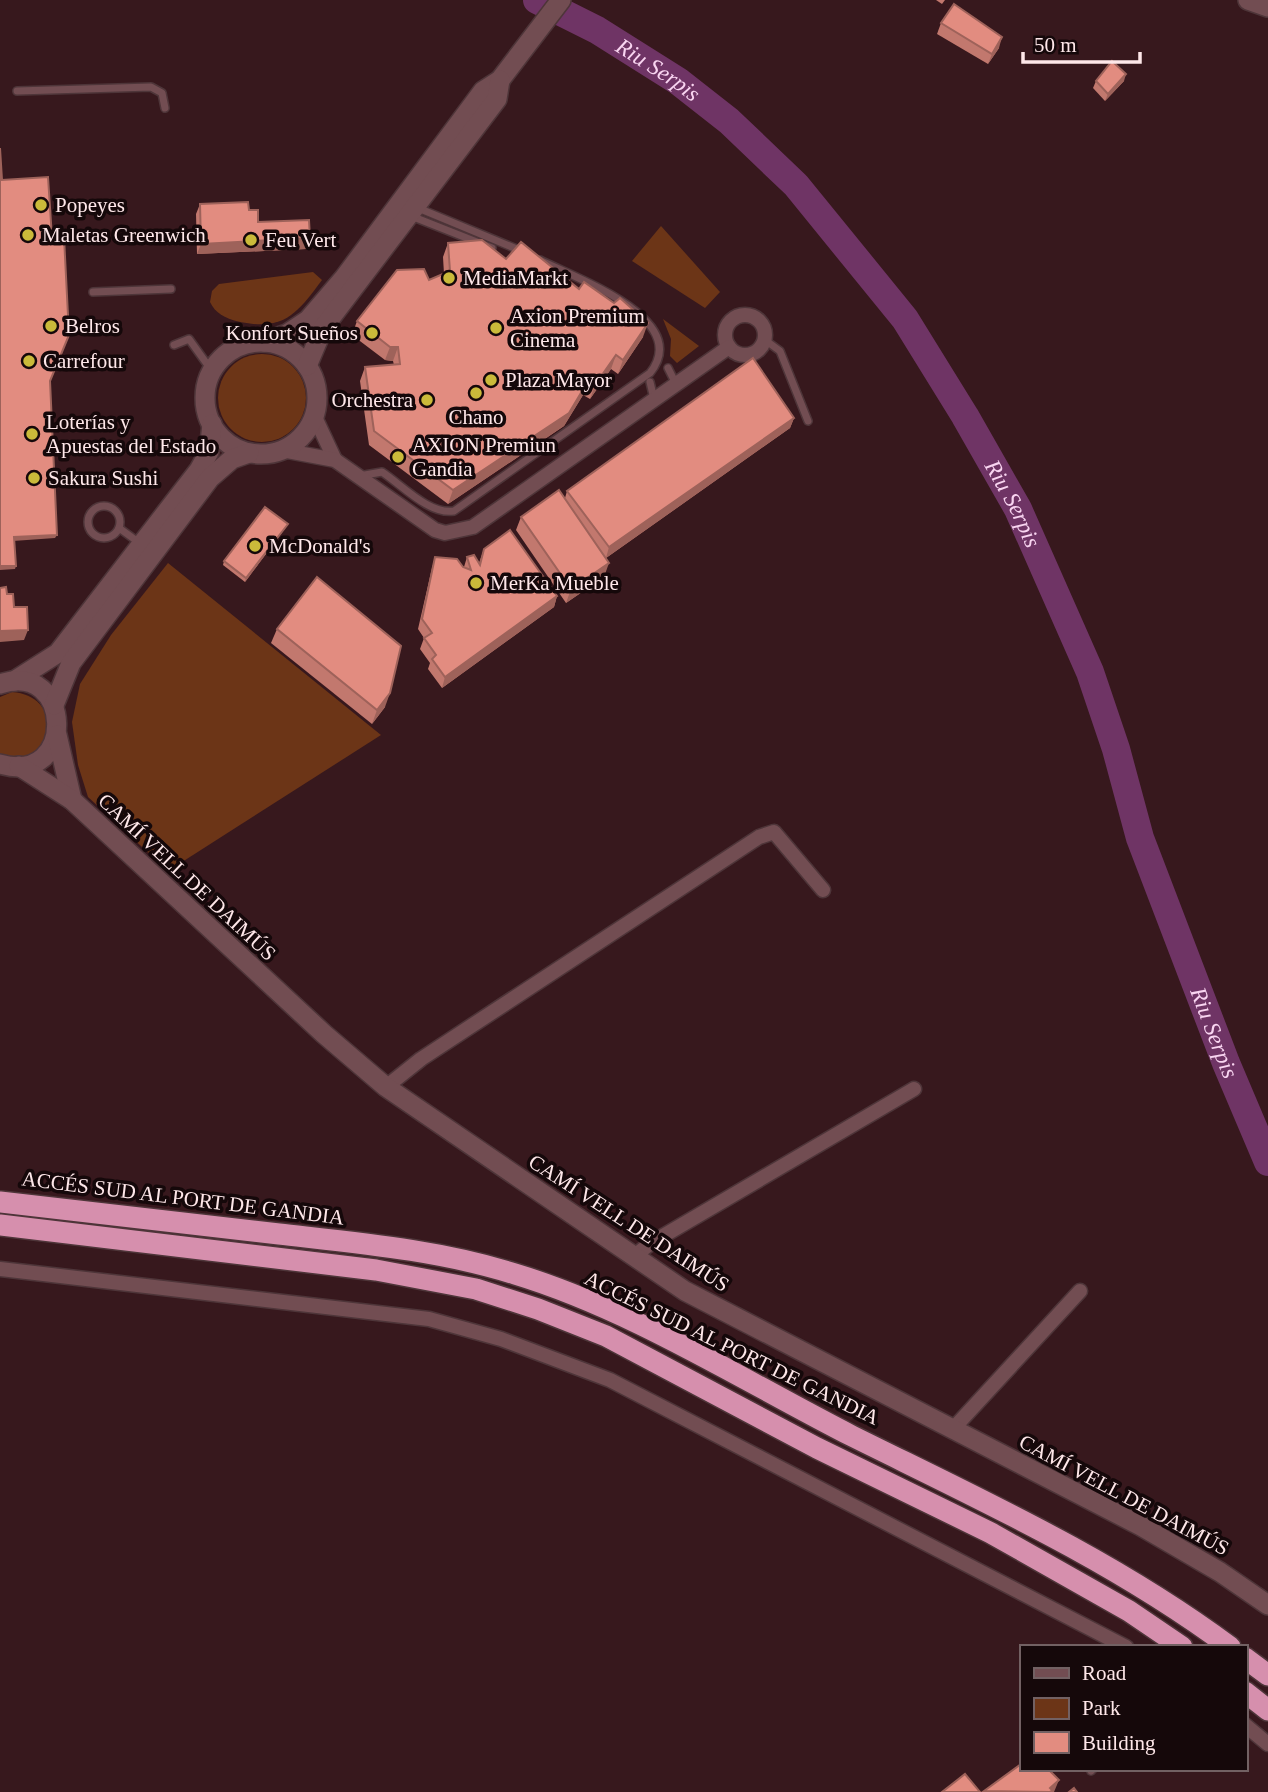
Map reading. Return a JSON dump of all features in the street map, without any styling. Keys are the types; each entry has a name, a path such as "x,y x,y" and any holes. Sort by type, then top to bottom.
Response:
{"highway":[{"name":"ACCÉS SUD AL PORT DE GANDIA","path":"0,1202 354,1242 474,1263 516,1274 612,1314 704,1357 853,1436 999,1506 1183,1614 1227,1645"},
{"path":"0,1225 376,1270 446,1282 527,1305 606,1336 817,1448 967,1521 1129,1611 1179,1645"},
{"path":"1247,1659 1268,1675"},
{"path":"1247,1694 1268,1710"}],"main road":[{"path":"249,453 221,437 212,424 206,407 206,388 212,370 237,347 287,334 308,320 344,278 483,91 500,80 561,0"},
{"path":"1248,0 1268,7"},
{"path":"307,366 323,328 497,99 500,80"},
{"path":"54,705 71,663 210,478 232,459 249,453 282,450 296,442 314,415 316,390 307,366 288,349 264,342"},
{"path":"7,682 58,653 200,470 209,452 212,424"},
{"path":"7,682 38,687 54,705 57,734 72,800"},
{"path":"8,768 34,763 44,756 57,734"},
{"name":"CAMÍ VELL DE DAIMÚS","path":"8,768 72,800 314,1025 386,1087 633,1257 685,1291 1140,1526 1220,1572 1268,1605"}],"street":[{"path":"742,315 760,321 765,340 758,351 746,356 729,347 725,337 727,326 742,315"},
{"path":"282,450 335,460 435,530 445,533 473,527 729,347"},
{"path":"314,415 335,460"},
{"path":"386,1087 421,1059 759,837 774,832 823,890"},
{"path":"633,1257 651,1243 914,1089"},
{"path":"0,1269 416,1317 501,1339 610,1380 1122,1645"},
{"path":"953,1430 1080,1291"},
{"path":"1247,1727 1268,1744"}],"lane":[{"path":"17,91 151,86 162,93 165,108"},
{"path":"411,210 492,248"},
{"path":"357,476 382,472 432,507 446,512 454,510 625,394 660,361 661,346 657,333 630,306 524,252 411,210"},
{"path":"93,292 171,289"},
{"path":"174,345 189,339 212,370"},
{"path":"765,340 780,351 807,421"},
{"path":"668,368 676,384"},
{"path":"650,382 654,400"},
{"path":"98,508 112,508 119,515 119,528 114,535 100,538 90,531 89,517 98,508"},
{"path":"119,528 142,545"}],"green space":[{"path":"661,226 720,292 705,308 632,261"},
{"path":"313,272 322,280 296,311 277,322 252,324 236,321 221,314 210,302 212,291 219,284"},
{"path":"663,319 699,346 677,363 670,356 671,339"},
{"path":"262,354 279,358 293,367 302,381 306,398 302,415 293,429 279,438 262,442 245,438 231,429 222,415 218,398 222,381 231,367 245,358"},
{"path":"168,563 381,735 168,871 88,797 78,765 72,722 80,684 111,635"},
{"path":"12,692 30,697 41,706 47,718 47,732 42,744 33,753 18,757 0,754 0,697"}],"building":[{"path":"954,4 1002,37 992,54 941,23"},
{"path":"1112,61 1126,74 1108,94 1096,81"},
{"name":"Carrefour","path":"0,148 2,180 48,177 52,238 64,237 69,335 50,381 57,535 14,537 16,566 0,566"},
{"name":"Feu Vert","path":"248,202 249,210 258,210 258,222 309,220 310,238 201,244 200,204"},
{"name":"Plaza Mayor","path":"482,240 506,259 521,242 579,289 584,282 614,303 620,298 648,323 623,360 616,355 595,385 588,381 569,413 453,490 374,431 365,367 400,364 398,347 390,347 357,321 397,270 424,269 429,280 450,271 448,243"},
{"path":"753,358 794,418 609,547 567,491"},
{"path":"559,490 609,563 571,589 521,517"},
{"name":"McDonald's","path":"265,507 288,524 246,578 224,561"},
{"path":"510,530 557,596 445,677 432,659 436,655 424,638 432,633 422,619 435,557 457,559 463,567 471,570 467,557 474,555 480,565 484,549"},
{"path":"317,577 401,646 390,693 377,710 277,629"},
{"path":"6,587 7,594 13,594 14,607 27,607 28,630 0,631 0,588"},
{"path":"1020,1765 1020,1771 1050,1771 1059,1780 1050,1788 1050,1792 984,1791"},
{"path":"965,1774 980,1792 942,1792"}],"waterway":[{"name":"Riu Serpis","path":"537,0 597,30 678,81 729,121 796,185 905,319 1018,509 1090,672 1116,749 1140,838 1226,1063 1268,1162"}],"place":[{"name":"Popeyes","path":"41,205"},
{"name":"Maletas Greenwich","path":"28,235"},
{"name":"Feu Vert","path":"251,240"},
{"name":"MediaMarkt","path":"449,278"},
{"name":"Belros","path":"51,326"},
{"name":"Axion Premium Cinema","path":"496,328"},
{"name":"Konfort Sueños","path":"372,333"},
{"name":"Carrefour","path":"29,361"},
{"name":"Plaza Mayor","path":"491,380"},
{"name":"Chano","path":"476,393"},
{"name":"Orchestra","path":"427,400"},
{"name":"Loterías y Apuestas del Estado","path":"32,434"},
{"name":"AXION Premiun Gandia","path":"398,457"},
{"name":"Sakura Sushi","path":"34,478"},
{"name":"McDonald's","path":"255,546"},
{"name":"MerKa Mueble","path":"476,583"}]}
